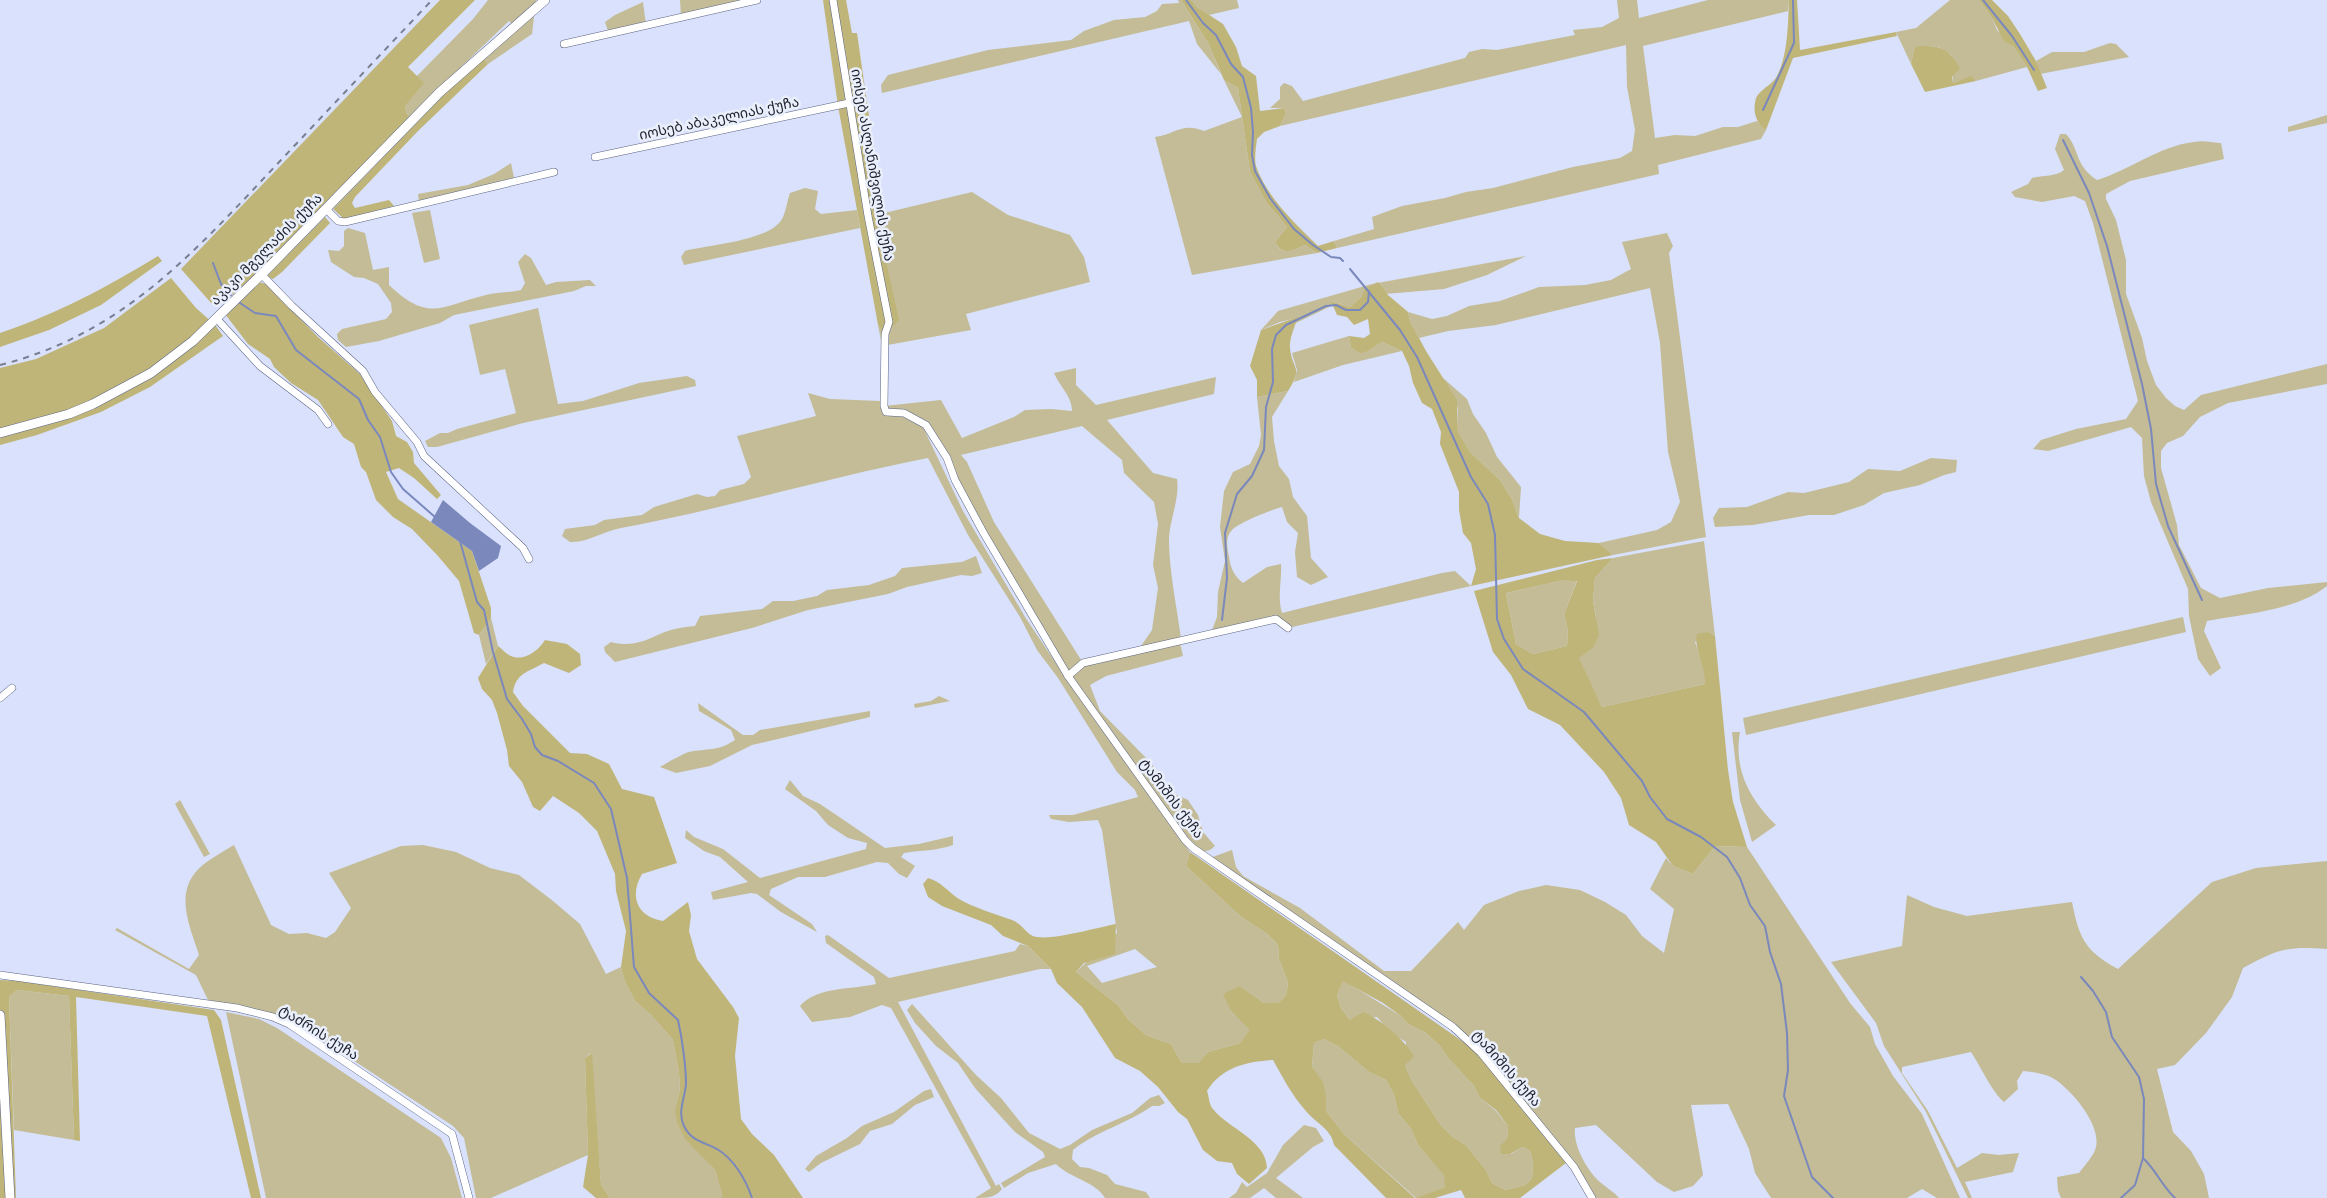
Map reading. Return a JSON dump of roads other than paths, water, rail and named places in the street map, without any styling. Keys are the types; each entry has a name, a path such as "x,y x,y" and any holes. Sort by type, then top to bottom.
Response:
{"street":[{"name":"აკაკი მგელაძის ქუჩა","path":"0,433 68,414 134,382 172,357 262,274 440,92 545,0"},
{"path":"564,44 757,0"},
{"name":"იოსებ ასლანიშვილის ქუჩა","path":"833,0 868,216 889,322 886,334 884,406"},
{"name":"იოსებ აბაკელიას ქუჩა","path":"595,157 849,103"},
{"path":"326,209 338,221 344,222 554,172"},
{"path":"262,274 292,306 363,372 375,392 417,442 424,456 523,548 529,559"},
{"path":"216,318 260,366 318,410 328,424"},
{"name":"ტამიშის ქუჩა","path":"884,406 886,412 904,413 926,425 946,458 955,480 983,532 1068,676 1193,848 1452,1027 1480,1053 1574,1167 1592,1198"},
{"path":"1068,676 1083,663 1276,618 1288,628"},
{"path":"0,698 12,688"},
{"name":"ტაძრის ქუჩა","path":"0,974 216,1005 273,1017 288,1024 452,1134 469,1198"},
{"path":"0,1014 10,1198"}],"water":[{"path":"443,500 501,546 498,558 479,571 472,551 431,522"}],"waterway":[{"path":"1186,0 1203,23 1216,35 1231,64 1243,77 1251,108 1252,155 1255,171 1270,198 1294,229 1331,257 1340,258 1343,261"},
{"path":"1763,110 1794,43 1793,0"},
{"path":"1983,0 2012,36 2034,70"},
{"path":"2063,140 2089,193 2107,246 2142,384 2151,429 2156,484 2168,526 2202,600"},
{"path":"213,263 221,284 231,295"},
{"path":"1350,269 1400,330 1417,357 1471,477 1488,504 1495,535 1497,619 1504,639 1523,669 1584,712 1642,781 1650,797 1667,819 1701,837 1727,857 1740,878 1750,905 1765,926 1770,952 1781,984 1787,1033 1788,1070 1784,1096 1812,1177 1833,1198"},
{"path":"1222,620 1227,578 1225,533 1237,494 1252,476 1264,450 1266,407 1273,382 1272,349 1276,335 1286,325 1326,306 1336,305 1346,310 1360,310 1368,302 1369,291"},
{"path":"240,303 255,313 276,316 296,350 359,399 368,420 380,437 391,472 403,489 435,517"},
{"path":"460,541 477,602 484,610 493,652 507,699 522,719 531,734 535,747 542,755 558,761 594,783 611,809 627,878 634,967 649,993 678,1020 686,1077 681,1110 684,1126 694,1138 717,1149 729,1158 743,1177 752,1198"},
{"path":"2081,977 2093,991 2106,1012 2112,1037 2139,1077 2144,1099 2143,1158 2135,1185 2121,1198"},
{"path":"2143,1158 2175,1198"}],"railway":[{"path":"0,365 44,351 84,332 121,310 156,284 219,225 432,0"}]}
